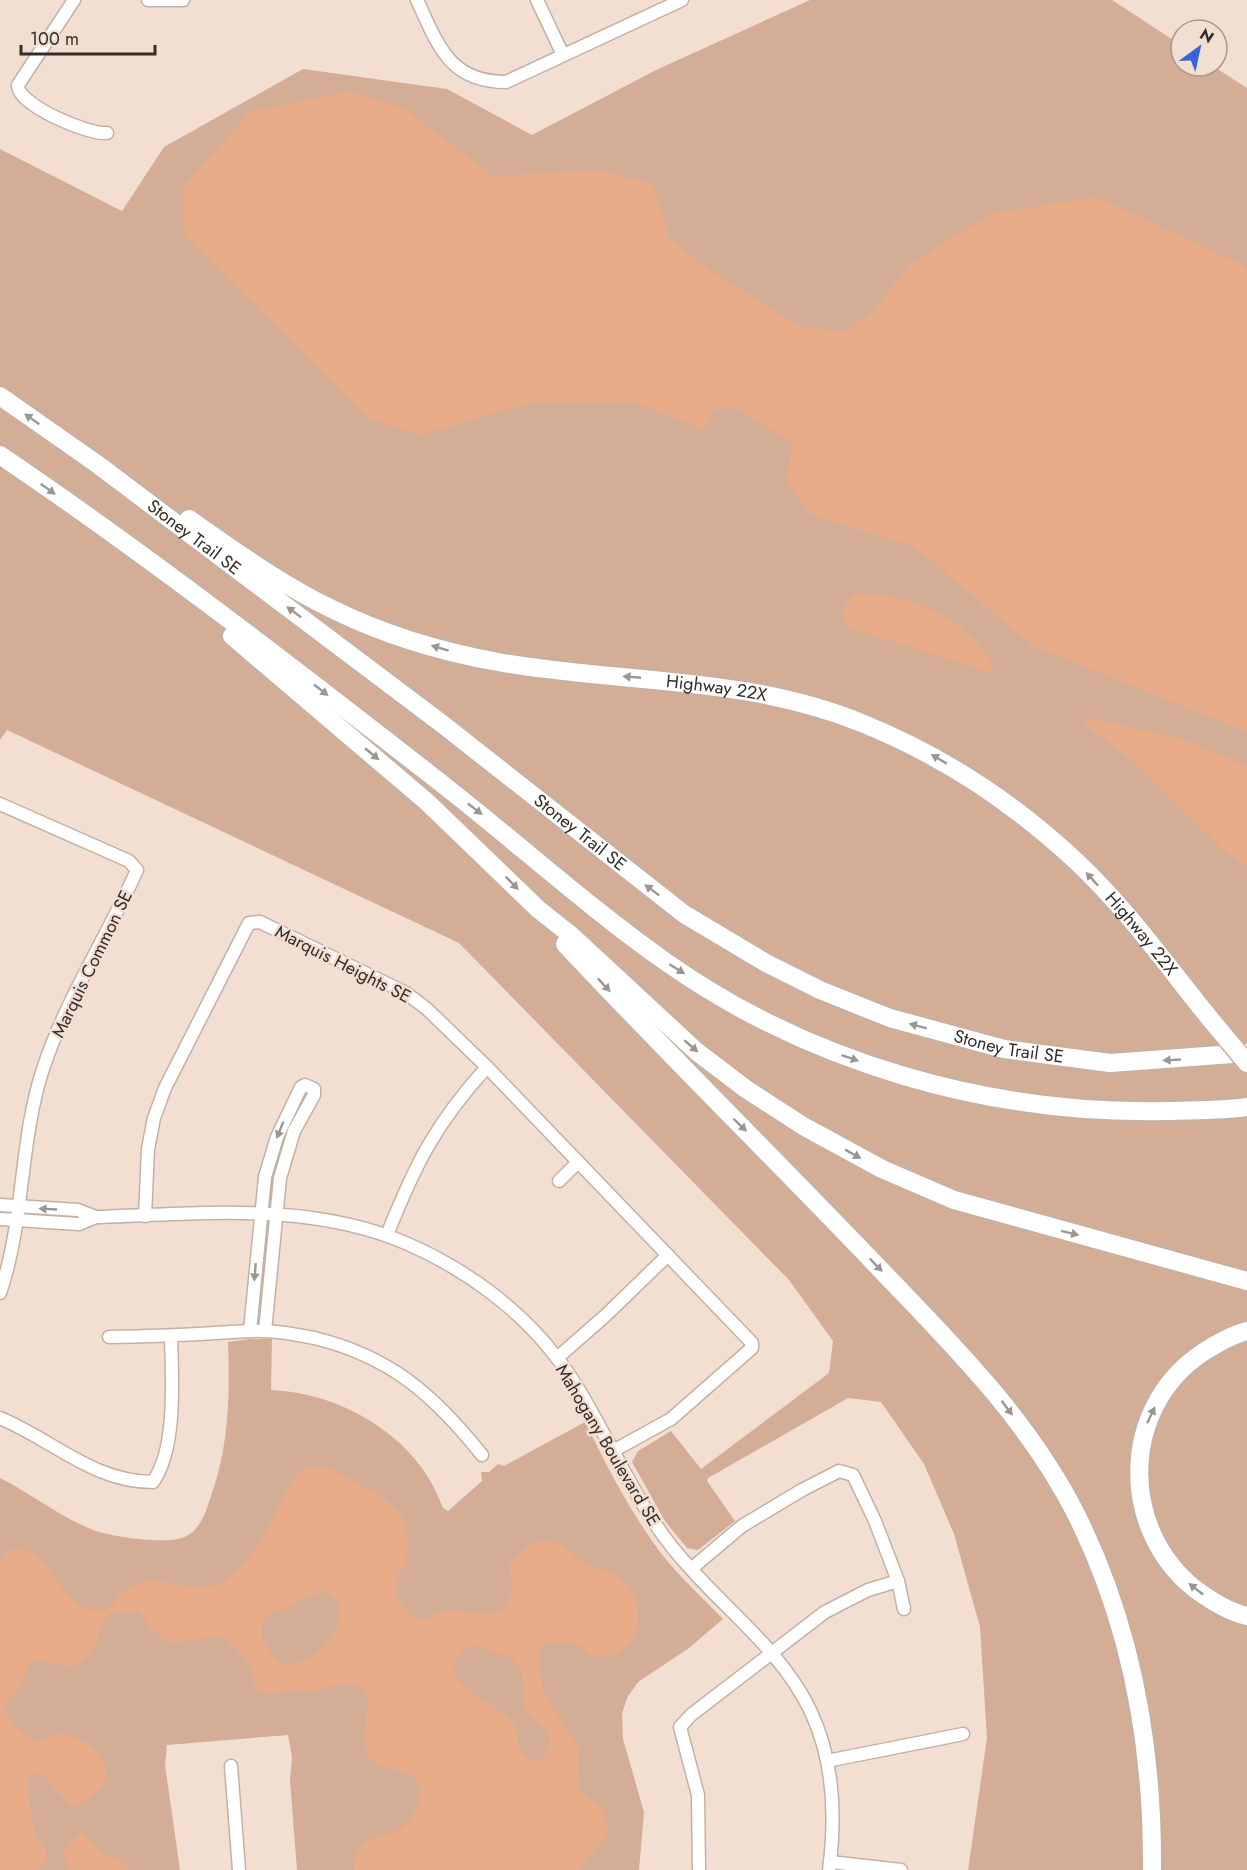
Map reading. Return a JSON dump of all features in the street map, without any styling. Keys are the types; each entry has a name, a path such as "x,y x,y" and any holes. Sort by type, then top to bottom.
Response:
{"highway":[{"name":"Stoney Trail SE","path":"0,396 97,465 441,723 684,914 766,963 820,990 890,1018 1004,1049 1110,1063 1247,1053"},
{"path":"0,455 188,589 509,836 666,963 742,1009 830,1051 916,1081 993,1099 1111,1112 1247,1107"},
{"name":"Highway 22X","path":"97,465 140,485 258,566 332,610 382,631 496,662 552,670 706,683 792,699 862,723 927,752 977,782 1026,818 1078,863 1141,932 1247,1063"},
{"path":"188,589 226,632 428,802 538,909 572,936 696,1051 746,1089 803,1126 882,1170 954,1200 1247,1281"},
{"path":"538,909 563,943 667,1053 787,1170 971,1364 1006,1406 1053,1473 1098,1561 1115,1604 1128,1651 1141,1710 1148,1765 1152,1822 1152,1870"},
{"path":"1247,1331 1217,1344 1196,1357 1177,1373 1161,1395 1148,1420 1137,1477 1141,1504 1149,1530 1161,1553 1184,1580 1209,1599 1247,1616"}],"street":[{"path":"74,0 18,85 18,91 22,97 39,108 82,129 96,134 107,133"},
{"path":"148,0 183,0"},
{"path":"417,0 449,62 455,69 488,82 506,82 674,2"},
{"path":"537,0 563,56"},
{"name":"Marquis Common SE","path":"0,804 129,861 137,870 63,1018 43,1069 27,1135 19,1207"},
{"name":"Marquis Heights SE","path":"145,1216 148,1149 165,1088 249,923 260,922 406,993 427,1009 487,1067 752,1343 752,1348 671,1419 613,1451"},
{"path":"387,1235 411,1176 435,1131 487,1067"},
{"path":"250,1331 265,1177 277,1137 301,1087 310,1086 314,1095 294,1131 284,1160 276,1214 265,1331"},
{"path":"560,1180 578,1162"},
{"name":"Mahogany Boulevard SE","path":"0,1205 78,1210 96,1217"},
{"path":"0,1293 8,1271 19,1207"},
{"name":"Mahogany Boulevard SE","path":"0,1219 17,1222 79,1224 96,1217 145,1216 276,1214 326,1219 387,1235 426,1252 481,1286 522,1320 557,1358 613,1451 646,1512 691,1569 771,1653 803,1698 818,1728 827,1761 832,1814 830,1866"},
{"path":"557,1358 605,1316 668,1255"},
{"path":"109,1337 171,1337 265,1331 293,1334 354,1349 387,1365 436,1402 482,1455"},
{"path":"0,1418 29,1430 93,1469 129,1482 153,1482 160,1472 173,1408 171,1337"},
{"path":"691,1569 742,1526 802,1490 839,1472 853,1474 875,1521 898,1581 904,1609"},
{"path":"699,1870 701,1851 698,1795 680,1727 691,1714 825,1612 868,1590 898,1581"},
{"path":"827,1761 963,1734"},
{"path":"231,1766 239,1870"},
{"path":"830,1866 901,1870"}],"shaded area":[{"path":"810,0 1112,0 1169,37 1169,78 1229,76 1247,88 1247,1870 968,1870 987,1738 980,1627 954,1534 924,1464 881,1402 848,1398 708,1478 707,1481 735,1521 698,1550 687,1548 665,1521 632,1462 638,1451 671,1431 701,1469 829,1373 833,1341 789,1280 459,943 7,730 0,740 0,149 122,211 164,147 303,69 447,89 532,135 656,70"},
{"path":"349,91 403,108 493,176 602,170 653,185 668,237 709,270 801,327 845,331 872,313 910,265 990,214 1096,197 1243,265 1247,269 1247,732 1032,645 915,547 811,514 786,481 794,444 735,407 713,410 704,430 633,402 531,402 421,435 369,419 183,234 184,186 250,112"},
{"path":"858,594 898,598 936,612 970,636 994,668 987,672 854,629 845,624 844,606 849,599"},
{"path":"1083,717 1179,738 1247,766 1247,867 1220,847 1132,760 1086,726"},
{"path":"272,1339 271,1390 298,1393 325,1400 351,1410 375,1424 416,1460 432,1483 443,1508 448,1511 482,1481 481,1472 489,1472 498,1464 504,1466 585,1422 644,1529 675,1569 723,1619 689,1648 638,1682 627,1698 622,1714 623,1739 644,1812 639,1870 297,1870 290,1781 292,1757 288,1735 167,1745 165,1765 180,1870 0,1870 0,1478 83,1526 96,1531 151,1540 174,1540 188,1535 197,1527 208,1505 225,1441 229,1382 228,1342"},
{"path":"323,1466 367,1488 398,1511 405,1523 408,1547 407,1558 397,1575 397,1596 404,1608 420,1621 441,1611 482,1614 502,1610 508,1604 511,1593 511,1576 508,1566 527,1547 542,1541 558,1543 585,1563 610,1573 626,1585 636,1601 638,1620 629,1644 617,1655 592,1655 580,1646 566,1642 546,1643 539,1647 539,1663 544,1689 555,1712 579,1746 577,1786 601,1809 606,1818 608,1826 606,1834 596,1849 580,1870 354,1870 357,1849 377,1837 395,1831 411,1819 421,1789 413,1775 375,1763 368,1756 364,1744 368,1698 360,1685 342,1684 312,1691 291,1690 266,1693 256,1689 248,1665 235,1647 221,1636 168,1643 151,1629 140,1612 115,1612 105,1620 96,1644 87,1657 68,1667 39,1660 30,1662 18,1691 3,1705 8,1717 16,1727 37,1742 59,1734 85,1743 100,1756 106,1773 99,1790 75,1806 64,1799 39,1773 28,1776 34,1825 37,1837 47,1855 38,1870 0,1870 0,1564 5,1553 13,1548 35,1555 74,1601 82,1607 93,1610 109,1608 122,1593 145,1581 159,1581 197,1588 215,1585 231,1575 258,1544 302,1469","holes":["325,1592 334,1598 339,1606 340,1614 334,1633 314,1656 284,1665 267,1647 262,1625 273,1612 289,1608 311,1595","479,1646 510,1658 519,1666 523,1678 524,1706 530,1716 546,1730 551,1739 544,1758 537,1761 524,1754 512,1721 463,1685 457,1676 455,1667 459,1656 468,1649"]},
{"path":"83,1833 99,1851 120,1860 130,1870 69,1870 63,1852 75,1836"}]}
